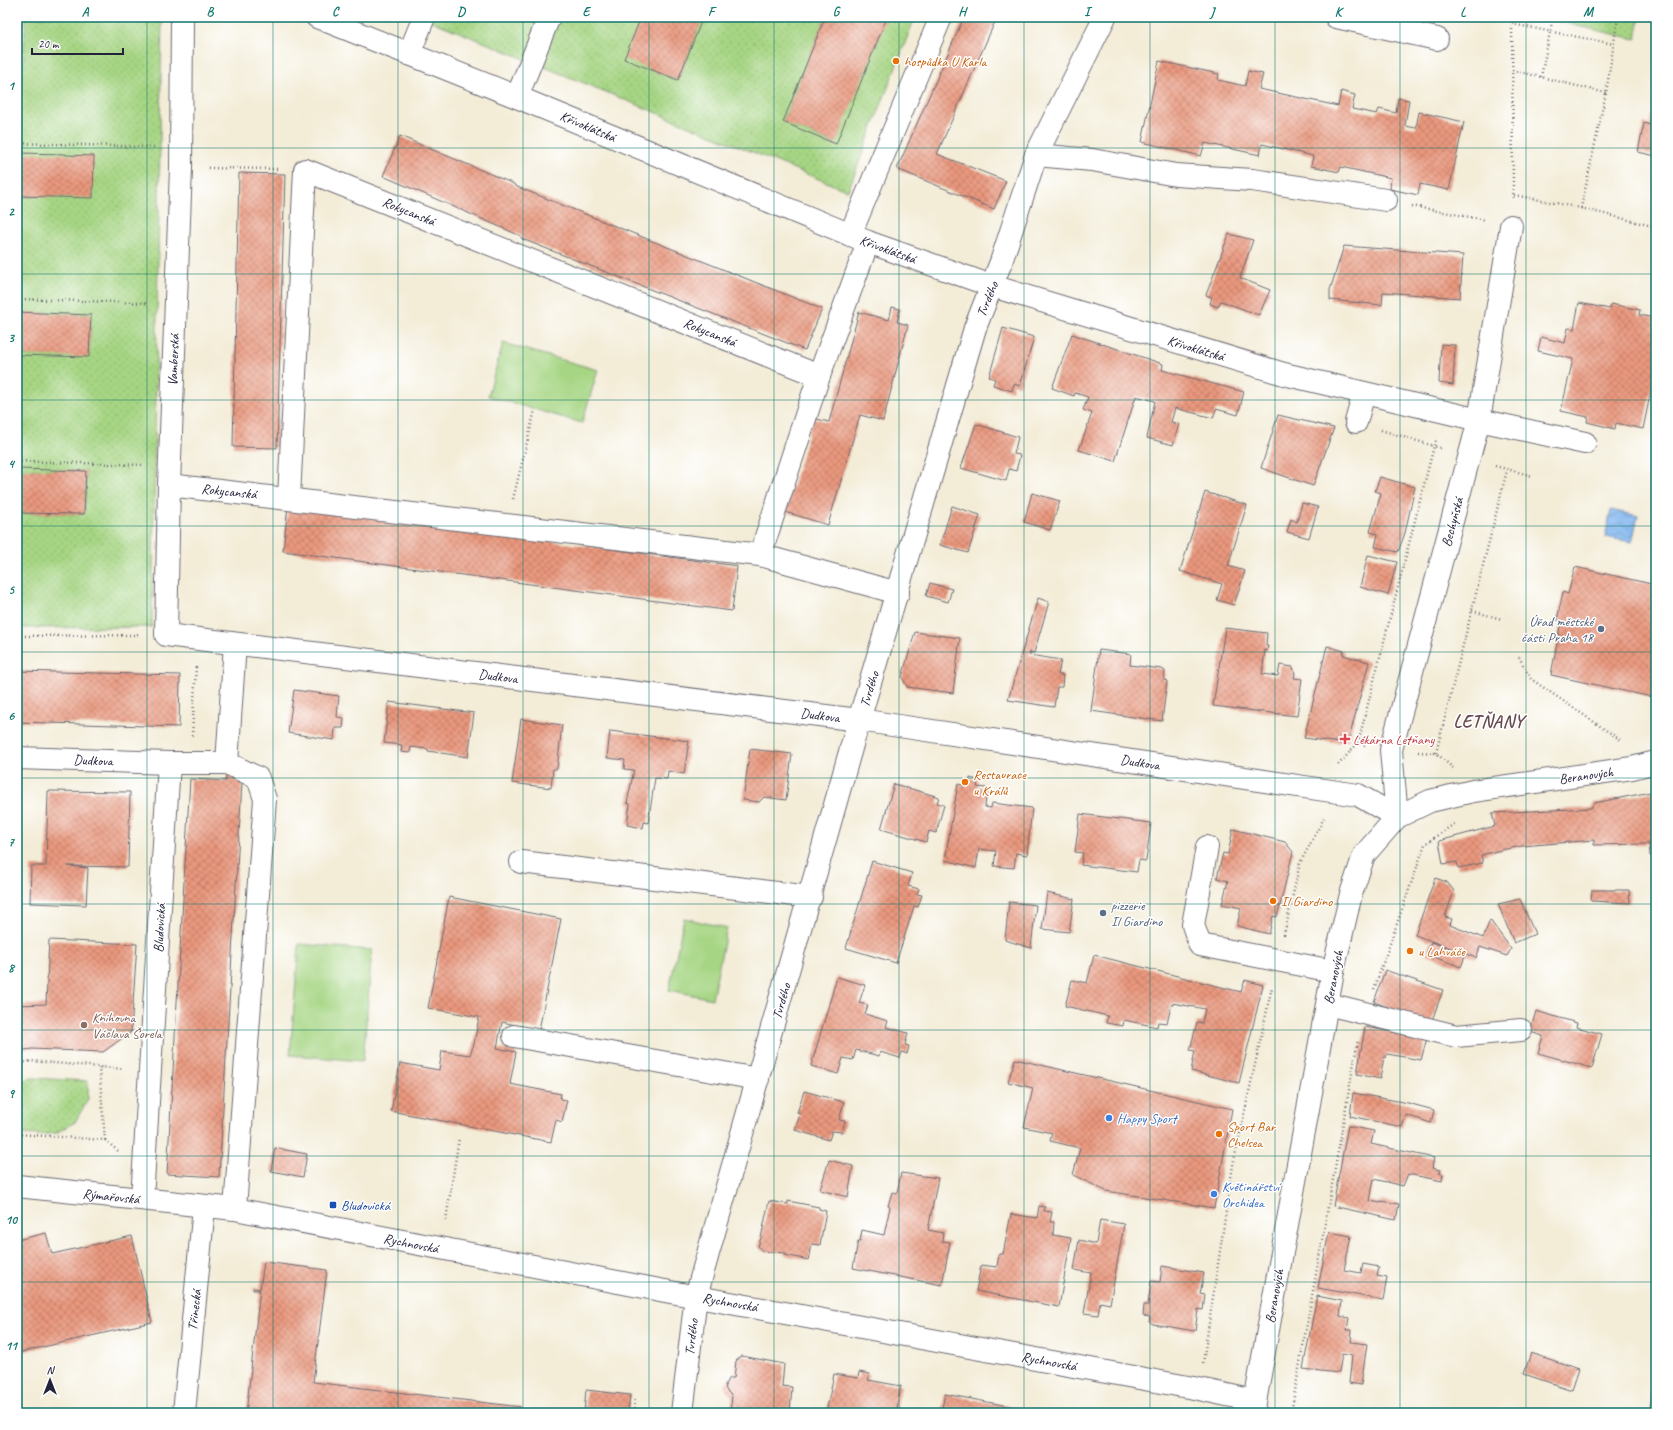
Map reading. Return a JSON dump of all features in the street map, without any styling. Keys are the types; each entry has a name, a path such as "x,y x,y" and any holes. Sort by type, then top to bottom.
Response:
{"street":[{"name":"Vamberská","path":"166,634 169,476 181,158 182,17"},
{"name":"Křivoklátská","path":"317,17 517,97 859,239 992,286 1284,374 1479,420 1585,443"},
{"path":"409,54 424,17"},
{"path":"517,97 549,17"},
{"path":"898,593 760,555 819,376 859,239 941,17"},
{"name":"Tvrdého","path":"682,1413 696,1296 811,897 860,720 975,328 992,286 1036,155 1105,17"},
{"path":"1336,17 1437,39"},
{"path":"1036,155 1092,160 1176,175 1252,180 1386,200"},
{"path":"290,498 305,170"},
{"name":"Rokycanská","path":"305,170 819,376"},
{"name":"Bechyňská","path":"1397,817 1391,750 1479,420 1511,226"},
{"path":"1356,422 1364,393"},
{"name":"Rokycanská","path":"169,476 290,498 760,555"},
{"path":"166,634 235,644 227,763"},
{"name":"Dudkova","path":"235,644 860,720 1358,795 1397,817"},
{"name":"Dudkova","path":"17,758 169,763"},
{"name":"Beranových","path":"1254,1407 1333,971 1350,894 1364,855 1397,817 1430,801 1473,791 1632,768 1656,762"},
{"path":"169,763 227,763 258,778 265,799 235,1209"},
{"name":"Bludovická","path":"142,1199 169,763"},
{"path":"1207,847 1193,925 1200,945 1333,971"},
{"path":"521,862 811,897"},
{"path":"1328,1004 1456,1036 1521,1030"},
{"path":"514,1036 758,1079"},
{"name":"Rýmařovská","path":"17,1186 204,1207"},
{"name":"Rychnovská","path":"204,1207 235,1209 1192,1388 1254,1407"},
{"name":"Třinecká","path":"184,1413 204,1207"}],"path":[{"path":"1386,200 1511,226 1514,195 1512,17"},
{"path":"1541,78 1553,17"},
{"path":"1581,208 1606,93 1618,17"},
{"path":"1512,24 1614,44"},
{"path":"1512,70 1606,93"},
{"path":"17,143 305,170"},
{"path":"1514,195 1581,208 1656,227"},
{"path":"17,299 162,304 175,306"},
{"path":"507,525 536,410"},
{"path":"17,461 169,476"},
{"path":"1436,753 1507,470"},
{"path":"1513,471 1533,476"},
{"path":"1472,611 1502,619"},
{"path":"17,636 166,634"},
{"path":"190,763 198,638"},
{"path":"1518,657 1532,679 1627,745 1632,768"},
{"path":"17,1064 31,1061 99,1067 105,1140 17,1134"},
{"path":"446,1220 459,1138"},
{"path":"634,1413 636,1396"}],"green space":[{"path":"26,17 162,17 152,627 17,628 17,513 84,514 86,471 17,469 17,355 89,356 91,315 17,312 17,196 34,197 35,154 17,153 17,90 21,90"},
{"path":"422,17 641,17 645,68 678,80 703,17 825,17 783,122 835,144 887,17 915,17 848,191"},
{"path":"1537,17 1640,17 1636,39"},
{"path":"503,343 598,370 582,423 488,396"},
{"path":"684,918 727,928 712,999 669,990"},
{"path":"299,944 372,950 363,1061 290,1055"},
{"path":"32,1078 88,1081 88,1099 75,1122 56,1133 39,1135 17,1134 17,1081"}],"water":[{"path":"1611,510 1638,516 1632,542 1605,537"}],"building":[{"path":"641,17 703,17 678,80 624,59"},
{"path":"825,17 887,17 836,144 783,122"},
{"path":"964,17 997,17 937,154 1006,181 994,209 897,169"},
{"path":"1159,61 1219,74 1218,80 1245,86 1248,71 1263,74 1259,89 1338,106 1341,91 1355,95 1352,109 1377,114 1379,109 1396,113 1398,98 1409,100 1405,126 1416,128 1419,112 1464,122 1449,190 1420,184 1418,195 1390,189 1391,178 1341,167 1339,172 1311,166 1313,156 1262,144 1260,155 1205,143 1201,156 1142,142"},
{"path":"1656,99 1656,156 1638,152 1644,123 1650,125"},
{"path":"400,136 514,184 515,186 822,309 805,350 522,239 521,236 383,176"},
{"path":"17,153 94,156 93,198 17,196"},
{"path":"239,173 285,174 277,448 233,447"},
{"path":"1229,234 1253,240 1240,278 1270,290 1259,315 1221,301 1218,307 1210,304 1212,297 1206,295"},
{"path":"1344,246 1463,255 1460,298 1383,292 1382,305 1330,300 1330,290"},
{"path":"1579,303 1610,309 1611,304 1640,310 1639,315 1656,318 1656,376 1654,376 1643,429 1616,423 1615,429 1587,422 1588,417 1561,411 1573,359 1538,351 1541,337 1565,343 1568,328 1574,329"},
{"path":"892,307 900,309 897,322 908,325 883,421 860,415 828,525 785,512 813,418 829,422 859,312 889,320"},
{"path":"17,312 91,315 89,357 17,355"},
{"path":"1003,328 1034,337 1020,386 1014,384 1012,391 993,385 995,379 989,377"},
{"path":"1072,334 1163,364 1162,370 1244,392 1238,415 1216,409 1213,418 1175,408 1171,422 1179,424 1173,445 1147,438 1155,401 1136,396 1115,461 1079,450 1092,413 1083,410 1088,397 1075,393 1074,396 1052,388"},
{"path":"1441,344 1455,345 1453,385 1439,383"},
{"path":"1278,415 1334,428 1313,486 1261,468"},
{"path":"976,424 1018,437 1014,454 1020,455 1016,471 1009,469 1006,481 961,468"},
{"path":"17,469 86,471 84,514 17,513"},
{"path":"1380,477 1415,487 1405,533 1398,552 1375,547 1378,534 1370,532 1381,493 1375,491"},
{"path":"1205,492 1247,505 1228,566 1245,571 1234,605 1217,600 1222,584 1180,571"},
{"path":"1032,493 1060,501 1050,530 1024,522"},
{"path":"1302,503 1318,507 1309,538 1287,532 1291,519 1297,522"},
{"path":"288,506 737,566 732,611 283,551"},
{"path":"952,506 980,515 968,553 940,545"},
{"path":"1368,555 1397,562 1388,595 1360,587"},
{"path":"1575,567 1656,585 1656,698 1551,675 1561,621 1557,620 1563,592 1568,594"},
{"path":"930,583 952,589 948,602 926,596"},
{"path":"1038,598 1049,602 1034,653 1030,652 1029,655 1061,660 1058,675 1063,675 1062,687 1057,687 1054,707 1008,700"},
{"path":"1225,628 1267,633 1266,646 1268,646 1267,651 1265,650 1262,674 1278,676 1280,665 1293,667 1295,674 1294,678 1302,679 1297,716 1213,706"},
{"path":"915,632 960,638 953,693 907,687 902,677"},
{"path":"1327,646 1344,651 1343,655 1369,662 1349,739 1341,743 1304,738"},
{"path":"1099,650 1131,654 1130,665 1162,669 1165,671 1164,680 1167,681 1162,721 1091,711"},
{"path":"17,671 180,675 179,727 17,722"},
{"path":"294,690 339,696 337,717 344,718 343,728 335,728 334,740 288,733"},
{"path":"389,702 474,713 468,757 411,747 410,753 401,752 402,745 384,743"},
{"path":"521,719 562,725 557,769 553,769 551,788 512,783"},
{"path":"610,731 689,741 684,774 668,771 667,779 655,778 648,823 644,822 643,828 627,825 630,804 627,803 634,770 624,769 625,760 607,758"},
{"path":"750,749 792,754 786,800 764,797 759,802 743,800"},
{"path":"226,775 238,775 238,782 242,782 219,1177 167,1174 190,779 226,781"},
{"path":"970,778 978,780 977,787 987,788 985,807 991,808 992,803 1032,808 1027,855 1016,853 1014,868 994,866 996,851 979,849 976,868 945,860 958,784 969,786"},
{"path":"894,784 939,797 937,803 944,805 936,833 929,831 926,842 881,829"},
{"path":"48,791 130,792 128,867 68,866 88,868 86,905 30,903 31,866 46,866"},
{"path":"1656,791 1656,855 1650,856 1649,844 1594,845 1594,840 1522,846 1501,850 1481,855 1483,863 1458,868 1457,862 1443,864 1439,841 1495,826 1492,813 1591,808 1594,803"},
{"path":"1080,814 1151,823 1146,861 1139,860 1137,872 1081,865 1083,853 1075,852"},
{"path":"1233,829 1285,842 1293,852 1277,917 1273,916 1269,934 1237,926 1241,908 1222,904 1228,881 1217,878 1223,853 1228,854"},
{"path":"872,861 912,873 908,886 919,889 917,894 922,895 918,907 914,906 896,963 846,948"},
{"path":"1435,878 1447,882 1454,891 1445,917 1452,919 1450,925 1483,938 1490,920 1511,949 1507,956 1480,947 1476,958 1466,954 1461,967 1426,954 1431,942 1458,951 1415,935"},
{"path":"1592,890 1629,890 1630,903 1591,901"},
{"path":"1047,893 1074,899 1069,932 1042,929"},
{"path":"449,897 561,919 539,1030 502,1022 497,1048 516,1052 510,1084 561,1094 560,1099 567,1100 562,1122 556,1120 551,1142 391,1111 400,1063 439,1070 442,1051 470,1055 474,1044 479,1017 428,1008"},
{"path":"1520,899 1535,934 1514,943 1498,904"},
{"path":"1009,902 1036,905 1031,948 1005,940"},
{"path":"49,940 137,944 131,1032 103,1052 32,1049 17,1051 17,1005 46,1004"},
{"path":"1094,955 1241,992 1245,980 1263,985 1239,1083 1191,1071 1195,1051 1190,1050 1197,1022 1202,1023 1205,1009 1172,1003 1167,1023 1158,1022 1157,1027 1124,1020 1123,1026 1106,1023 1108,1016 1065,1006 1072,980 1087,983"},
{"path":"1385,970 1443,990 1431,1023 1374,1002"},
{"path":"837,977 865,985 859,1003 868,1005 865,1014 888,1021 886,1027 908,1033 905,1045 909,1046 907,1054 902,1052 900,1058 880,1052 879,1056 856,1050 853,1060 843,1058 838,1074 811,1066"},
{"path":"1536,1011 1577,1023 1576,1027 1602,1034 1592,1068 1538,1053 1543,1036 1530,1032"},
{"path":"1365,1027 1427,1038 1421,1060 1387,1054 1386,1058 1384,1057 1380,1079 1357,1074"},
{"path":"1015,1059 1232,1109 1214,1208 1106,1191 1073,1175 1080,1148 1050,1141 1052,1133 1024,1127 1033,1088 1008,1082"},
{"path":"804,1091 844,1102 839,1120 845,1121 842,1132 832,1131 829,1140 795,1130 800,1114 797,1113"},
{"path":"1353,1093 1408,1103 1434,1110 1431,1123 1406,1115 1402,1127 1350,1116"},
{"path":"1348,1126 1374,1131 1371,1144 1434,1158 1432,1168 1440,1170 1439,1173 1443,1174 1442,1181 1408,1174 1403,1186 1374,1179 1370,1201 1399,1204 1396,1220 1333,1206"},
{"path":"275,1148 307,1154 303,1177 271,1171"},
{"path":"829,1160 853,1166 848,1197 820,1190"},
{"path":"901,1173 938,1178 928,1230 943,1233 942,1241 950,1242 942,1285 853,1268 858,1241 860,1241 862,1230 884,1235 890,1207 888,1206 892,1192 897,1193"},
{"path":"769,1201 788,1204 788,1201 819,1207 819,1209 826,1211 820,1245 812,1244 809,1260 784,1255 785,1253 762,1251 758,1246"},
{"path":"1039,1206 1045,1207 1044,1211 1052,1212 1050,1222 1054,1222 1053,1235 1071,1238 1059,1307 976,1291 981,1265 997,1267 999,1254 1003,1254 1011,1214 1037,1218"},
{"path":"1100,1220 1124,1224 1110,1304 1100,1302 1098,1315 1084,1313 1091,1273 1074,1270 1079,1240 1096,1244"},
{"path":"1329,1232 1351,1236 1344,1270 1361,1273 1363,1264 1379,1267 1377,1276 1387,1278 1383,1300 1318,1288"},
{"path":"46,1233 52,1254 132,1236 152,1322 17,1353 17,1240"},
{"path":"264,1262 327,1270 313,1382 521,1407 520,1413 246,1413 260,1290 253,1290 253,1288 260,1289"},
{"path":"1162,1266 1204,1273 1200,1294 1205,1295 1203,1310 1198,1309 1195,1331 1153,1324 1149,1322 1150,1317 1143,1316 1144,1305 1148,1305 1151,1281 1160,1282"},
{"path":"1317,1296 1342,1301 1340,1316 1349,1318 1347,1330 1352,1330 1351,1342 1367,1344 1361,1385 1349,1383 1352,1356 1342,1354 1339,1373 1303,1369"},
{"path":"1531,1353 1579,1369 1572,1390 1524,1374"},
{"path":"742,1356 784,1364 782,1386 792,1387 790,1413 730,1413 732,1396 726,1390 725,1384 730,1378 734,1378 736,1361"},
{"path":"1655,1371 1656,1413 1651,1413"},
{"path":"859,1372 870,1374 868,1380 901,1386 896,1413 826,1413 834,1374 858,1378"},
{"path":"586,1390 630,1395 628,1413 584,1413"},
{"path":"945,1394 1040,1412 1040,1413 941,1413"},
{"path":"125,1409 126,1413 108,1413 108,1412"}],"place":[{"name":"hospůdka U Karla","path":"896,61"},
{"name":"Úřad městské části Praha 18","path":"1601,629"},
{"name":"Lékárna Letňany","path":"1345,739"},
{"name":"Restaurace u Králů","path":"965,782"},
{"name":"Il Giardino","path":"1273,901"},
{"name":"pizzerie Il Giardino","path":"1103,913"},
{"name":"u Lahváče","path":"1410,951"},
{"name":"Knihovna Václava Šorela","path":"84,1025"},
{"name":"Happy Sport","path":"1109,1118"},
{"name":"Sport Bar Chelsea","path":"1219,1134"},
{"name":"Květinářství Orchidea","path":"1214,1194"},
{"name":"Bludovická","path":"333,1205"}],"district":[{"name":"LETŇANY","path":"1489,721"}]}
